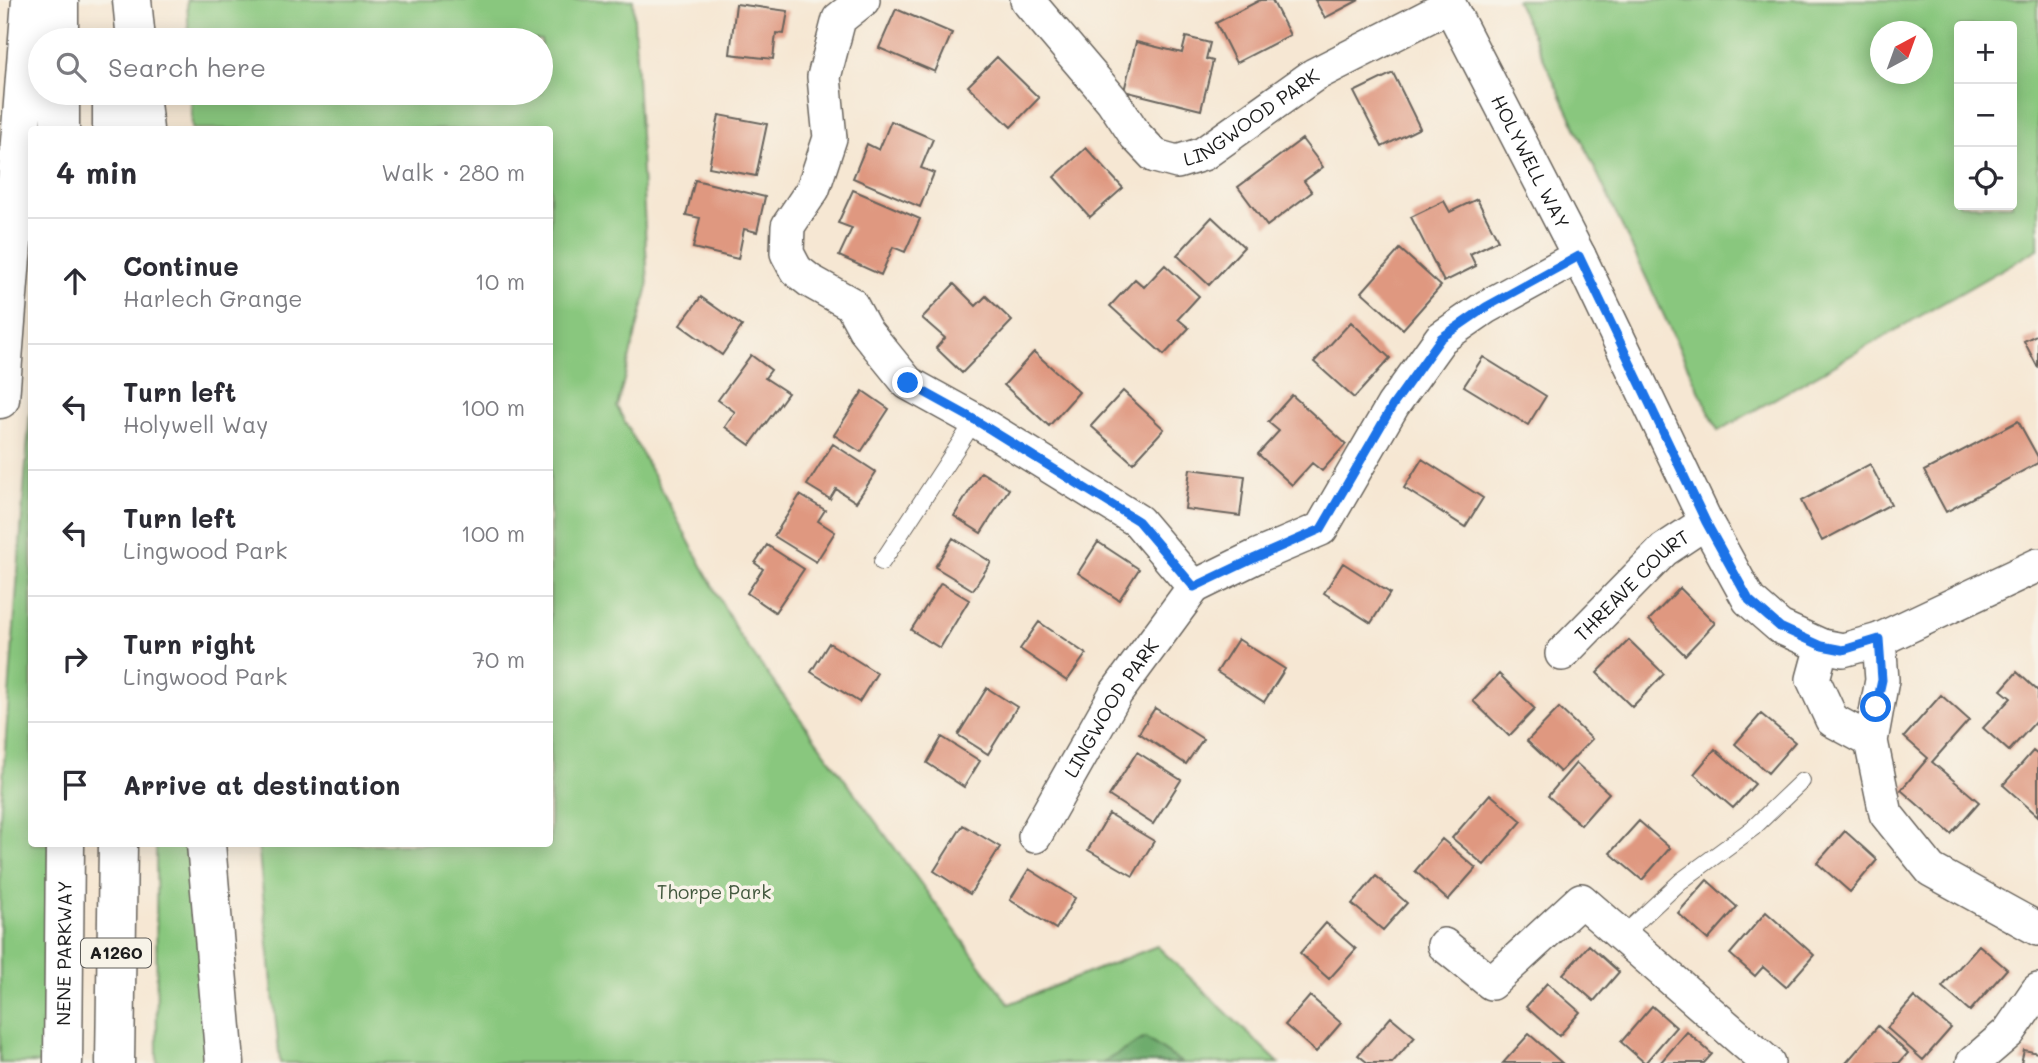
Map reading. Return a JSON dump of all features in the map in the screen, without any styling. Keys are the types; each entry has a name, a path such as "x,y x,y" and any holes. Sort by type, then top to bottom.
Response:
{"highway":[{"path":"29,28 31,0"},
{"path":"59,0 59,28"},
{"path":"110,0 111,28"},
{"path":"132,0 135,28"},
{"path":"0,399 28,39"},
{"path":"60,105 60,126"},
{"path":"112,105 113,126"},
{"path":"141,105 144,126"},
{"name":"NENE PARKWAY","path":"63,1063 65,847"},
{"name":"A1260","path":"115,1063 118,847"},
{"path":"206,847 225,1063"}],"street":[{"path":"863,0 839,19 824,77 830,138 813,189 789,226 787,253 796,270 851,304 866,330 908,383 975,420 1138,521 1194,587"},
{"name":"LINGWOOD PARK","path":"1027,0 1112,100 1136,136 1155,156 1177,162 1203,154 1314,75 1448,3"},
{"name":"HOLYWELL WAY","path":"1448,3 1579,256 1706,522 1749,600 1780,627 1822,646 1843,650 1879,639 2038,565"},
{"name":"LINGWOOD PARK","path":"1035,836 1116,693 1194,587 1321,529 1393,405 1441,338 1486,307 1579,256"},
{"name":"THREAVE COURT","path":"1562,654 1664,550 1706,522"},
{"path":"1879,639 1882,680 1871,741 1886,814 1931,870 2038,929"},
{"path":"1822,646 1813,679 1832,720 1871,741"},
{"path":"1444,944 1490,983 1581,900 1768,1063"},
{"path":"1973,1063 2009,1032 2038,990"}],"lane":[{"path":"882,562 975,420"},
{"path":"1623,935 1681,881 1753,828 1802,781"}],"green space":[{"name":"Thorpe Park","path":"187,0 633,0 648,286 617,407 739,635 1009,1004 1157,946 1279,1063 280,1063 258,847 553,847 553,126 192,126 191,105 553,105 553,28 188,28"},
{"path":"1516,0 2038,0 2038,249 1718,431"},
{"path":"28,437 28,847 52,847 50,1063 0,1063 0,818"},
{"path":"156,847 195,847 217,1063 157,1063"},
{"path":"1145,1038 1182,1063 1102,1063"}],"building":[{"path":"1260,0 1272,0 1290,35 1236,63 1216,23"},
{"path":"1315,0 1359,0 1325,18"},
{"path":"736,4 788,11 784,34 776,33 773,59 730,54"},
{"path":"896,9 952,33 935,72 879,48"},
{"path":"1186,37 1210,43 1206,59 1213,61 1201,110 1124,91 1136,42 1182,53"},
{"path":"997,57 1039,98 1011,127 968,86"},
{"path":"1393,73 1420,128 1382,147 1354,92"},
{"path":"719,115 767,124 756,176 709,167"},
{"path":"891,121 933,139 921,168 934,173 920,207 853,178 867,144 879,150"},
{"path":"1302,139 1323,167 1304,181 1312,192 1267,226 1238,187"},
{"path":"1086,148 1123,188 1090,217 1054,177"},
{"path":"695,180 765,197 757,232 744,229 738,259 693,248 700,218 686,215"},
{"path":"853,190 920,219 905,252 893,247 881,275 839,256 852,228 838,223"},
{"path":"1477,199 1498,240 1470,254 1476,266 1444,282 1411,217 1444,201 1450,212"},
{"path":"1212,217 1244,247 1209,285 1177,255"},
{"path":"1400,249 1441,286 1403,329 1362,292"},
{"path":"1165,265 1199,296 1178,319 1189,328 1164,355 1110,306 1135,279 1144,287"},
{"path":"954,284 976,306 986,296 1012,321 962,373 936,348 945,338 922,318"},
{"path":"701,297 742,326 722,355 680,325"},
{"path":"1351,322 1390,358 1354,398 1314,362"},
{"path":"2038,334 2038,368 2024,341"},
{"path":"1034,352 1079,392 1049,426 1004,385"},
{"path":"751,355 771,370 765,378 788,393 750,445 725,427 735,412 718,400"},
{"path":"1483,357 1546,396 1528,425 1464,386"},
{"path":"863,391 889,409 861,452 834,435"},
{"path":"1123,391 1164,429 1133,463 1091,426"},
{"path":"1292,395 1346,444 1322,471 1312,463 1292,485 1258,454 1279,431 1268,422"},
{"path":"2018,421 2038,457 2038,463 1946,512 1924,471"},
{"path":"833,444 876,472 856,502 836,489 830,499 807,485"},
{"path":"1422,459 1483,498 1465,527 1404,488"},
{"path":"1870,464 1891,504 1822,541 1801,501"},
{"path":"1190,469 1245,476 1240,516 1185,509"},
{"path":"981,472 1009,489 981,533 954,516"},
{"path":"800,495 825,510 818,521 835,532 816,562 774,536"},
{"path":"953,538 991,562 973,590 935,567"},
{"path":"1098,542 1139,569 1119,600 1078,573"},
{"path":"767,545 804,569 775,612 747,593 763,569 755,563"},
{"path":"1343,563 1390,593 1371,623 1324,593"},
{"path":"941,583 969,600 940,648 911,630"},
{"path":"1680,588 1715,623 1685,655 1649,620"},
{"path":"1039,622 1086,654 1067,681 1020,649"},
{"path":"1238,639 1285,669 1264,702 1217,672"},
{"path":"1629,640 1664,674 1632,707 1597,673"},
{"path":"829,643 877,673 859,702 811,672"},
{"path":"2017,672 2038,691 2038,719 2009,751 1983,728 2011,698 2001,690"},
{"path":"1499,674 1535,709 1509,736 1473,701"},
{"path":"987,688 1017,707 988,754 958,735"},
{"path":"1941,695 1969,720 1932,762 1979,802 1951,834 1901,790 1928,758 1904,737"},
{"path":"1155,708 1203,739 1186,764 1139,733"},
{"path":"1559,708 1592,739 1560,772 1527,741"},
{"path":"1761,714 1795,742 1768,773 1735,744"},
{"path":"942,737 980,761 964,787 927,763"},
{"path":"1715,749 1755,784 1733,808 1694,774"},
{"path":"2033,751 2038,755 2038,816 2003,785"},
{"path":"1137,752 1181,780 1153,824 1109,796"},
{"path":"1576,763 1609,793 1581,825 1548,796"},
{"path":"1490,794 1522,821 1484,865 1452,838"},
{"path":"1109,814 1154,841 1133,876 1088,850"},
{"path":"1639,821 1670,848 1642,880 1610,853"},
{"path":"963,825 1000,847 970,894 934,871"},
{"path":"1845,831 1877,860 1850,892 1817,863"},
{"path":"1442,839 1476,868 1448,900 1415,871"},
{"path":"1029,869 1075,898 1056,929 1010,900"},
{"path":"1376,876 1407,903 1383,930 1352,904"},
{"path":"1707,880 1737,907 1708,940 1678,913"},
{"path":"1766,912 1814,955 1786,987 1763,967 1755,976 1730,954"},
{"path":"1326,923 1356,949 1329,979 1300,953"},
{"path":"1589,945 1619,972 1594,1001 1563,974"},
{"path":"1979,945 2007,969 1970,1011 1942,987"},
{"path":"1547,983 1580,1012 1559,1036 1526,1007"},
{"path":"1310,996 1341,1023 1316,1052 1285,1025"},
{"path":"1914,997 1951,1028 1923,1060 1887,1028"},
{"path":"1652,1006 1676,1027 1645,1063 1621,1042"},
{"path":"1391,1017 1415,1037 1392,1063 1368,1063 1358,1055"},
{"path":"1878,1026 1908,1053 1899,1063 1846,1063"},
{"path":"1687,1032 1712,1054 1704,1063 1660,1063"},
{"path":"1529,1034 1562,1063 1503,1063"},
{"path":"2024,1050 2038,1053 2038,1063 2021,1063"}],"route":[{"path":"908,383 975,420 1138,521 1194,587 1321,529 1393,405 1441,338 1486,307 1579,256 1675,460 1749,600 1780,627 1822,646 1843,650 1879,639 1882,680 1876,707"}]}
